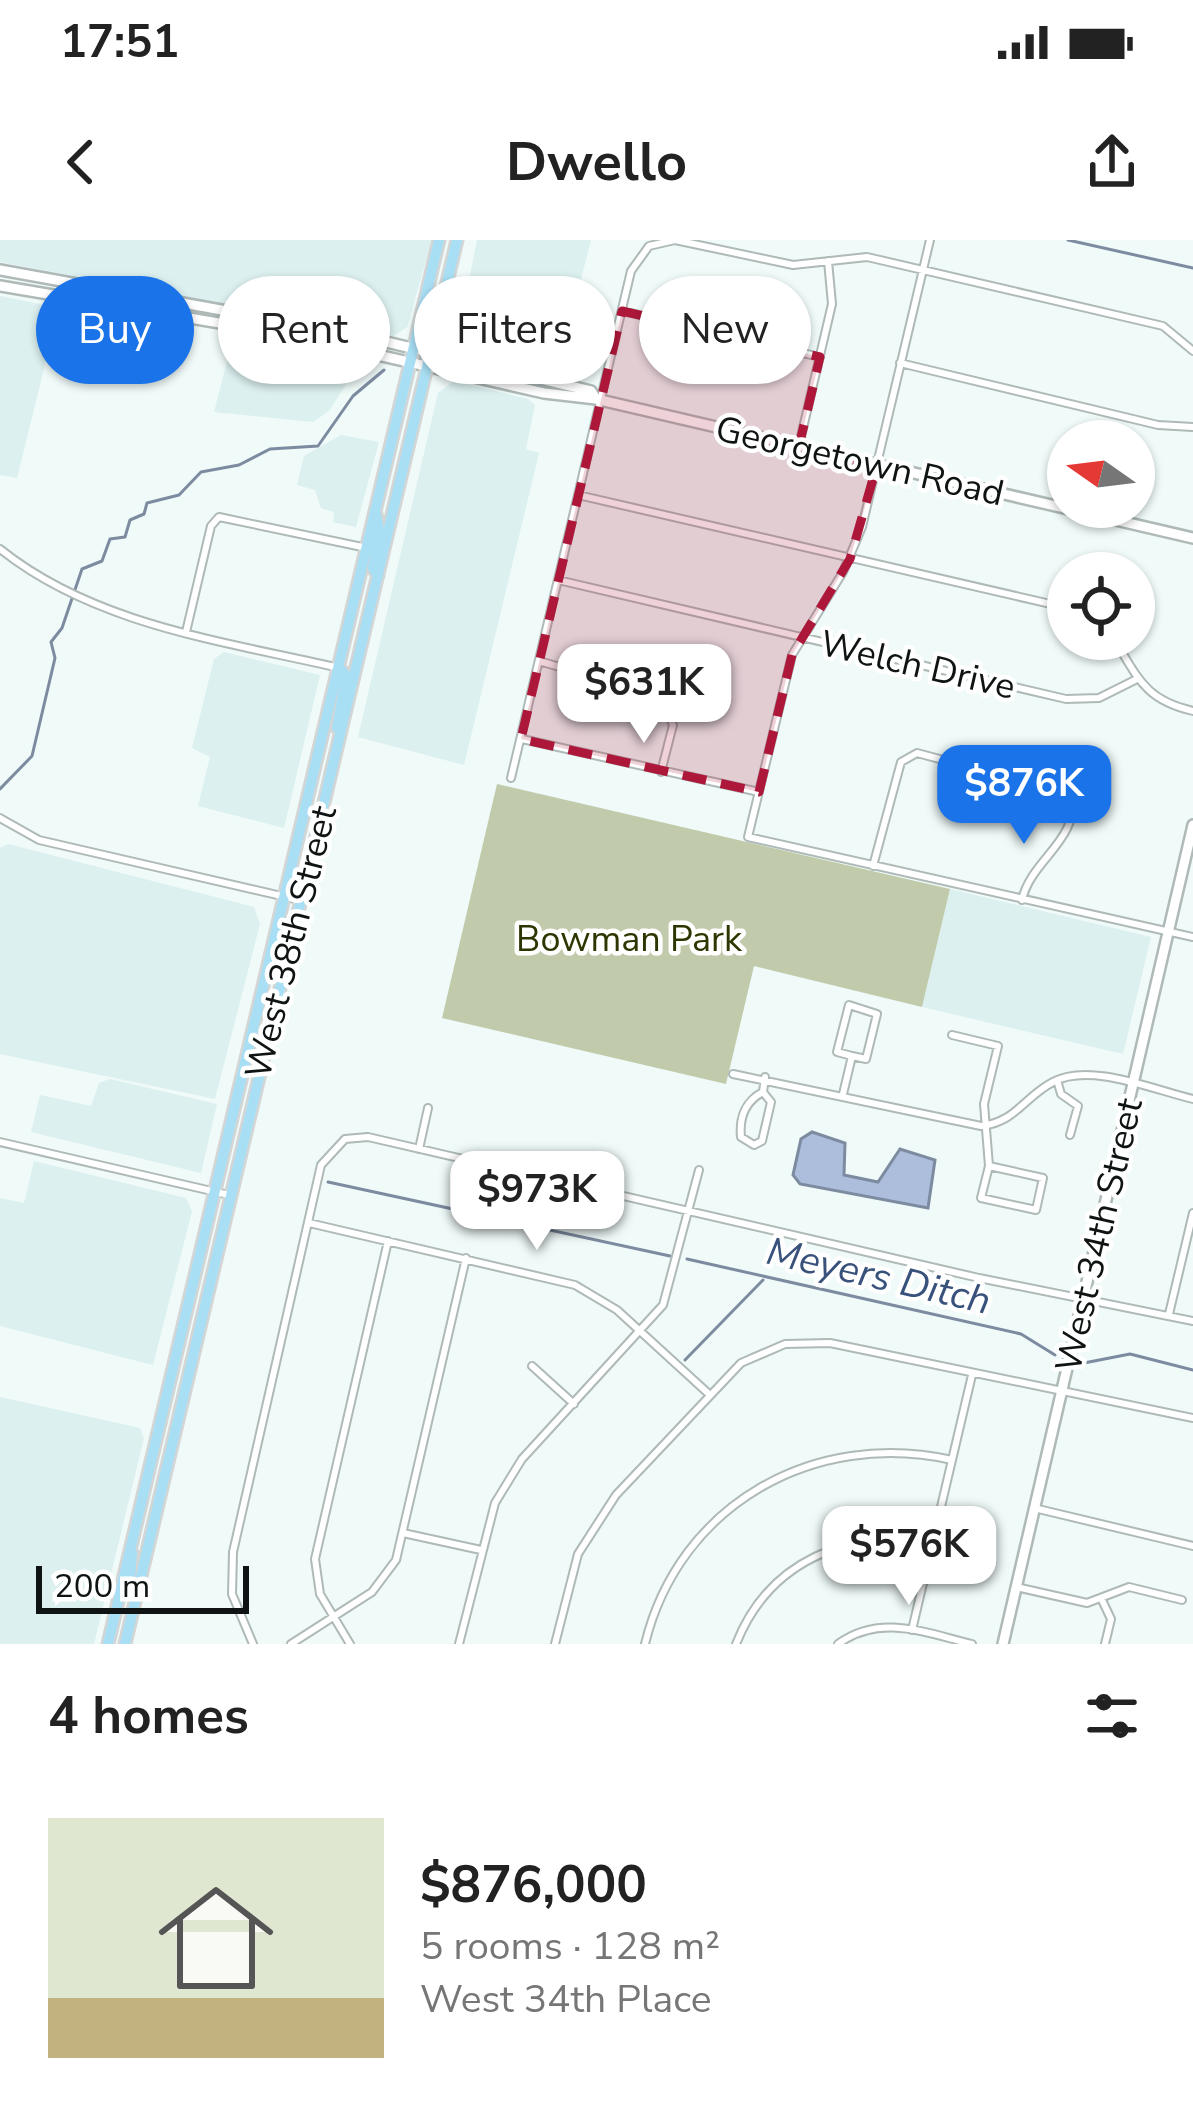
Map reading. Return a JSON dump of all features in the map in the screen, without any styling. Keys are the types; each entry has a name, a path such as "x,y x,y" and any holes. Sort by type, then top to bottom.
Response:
{"main road":[{"name":"West 38th Street","path":"108,1644 439,240"},
{"name":"West 38th Street","path":"449,276 457,240"},
{"name":"Georgetown Road","path":"0,270 412,355"},
{"name":"Georgetown Road","path":"0,286 412,355"},
{"name":"West 38th Street","path":"125,1644 423,384"},
{"name":"Georgetown Road","path":"520,384 1193,538"},
{"path":"376,511 380,530 373,568 379,577"},
{"path":"336,755 346,675 339,668"},
{"name":"West 34th Street","path":"1003,1644 1193,825"},
{"path":"169,1376 176,1381 178,1411"},
{"path":"143,1489 150,1494 152,1528"},
{"path":"131,1544 129,1591 136,1596"}],"street":[{"path":"512,778 622,310 635,261 653,244 675,240 783,265 867,257 1163,326 1193,351"},
{"path":"929,240 877,465 850,559 800,637 748,837 1193,937"},
{"path":"799,446 833,299 829,261"},
{"path":"622,310 820,357"},
{"path":"901,363 1158,425 1193,428"},
{"path":"578,495 1047,603"},
{"path":"186,632 212,526 219,517 367,548"},
{"path":"0,549 81,597 130,618 339,668"},
{"name":"Welch Drive","path":"558,580 1072,700 1106,697 1135,680"},
{"path":"1125,660 1135,680 1160,701 1193,711"},
{"path":"538,661 643,686 660,695 673,725 661,772"},
{"path":"521,739 758,792"},
{"path":"874,866 907,755 979,768 1071,794 1064,836 1028,876 1022,900"},
{"path":"0,818 39,841 299,900"},
{"path":"849,1005 877,1014 866,1059 852,1056 837,1052 849,1005"},
{"path":"952,1035 998,1046 984,1103 988,1166 981,1198 1036,1210 1043,1178 988,1166"},
{"path":"843,1095 852,1056"},
{"path":"733,1074 986,1126 1013,1117 1058,1080 1084,1076 1193,1099"},
{"path":"763,1091 771,1102 770,1123 762,1142 754,1144 741,1137 741,1124 747,1105 763,1091 765,1077"},
{"path":"1058,1080 1061,1094 1078,1106 1070,1136"},
{"path":"419,1149 428,1108"},
{"path":"253,1644 234,1603 232,1561 321,1165 331,1148 362,1136 979,1278 1193,1321"},
{"path":"0,1142 229,1195"},
{"path":"460,1644 481,1550 511,1474 670,1291 699,1170"},
{"path":"1169,1316 1193,1213"},
{"path":"308,1223 581,1288 640,1331 710,1395"},
{"path":"350,1644 316,1582 316,1549 388,1240"},
{"path":"291,1644 383,1581 403,1533 466,1258"},
{"path":"555,1644 574,1566 593,1526 710,1395 754,1355 807,1341 972,1375 1063,1387 1193,1418"},
{"path":"532,1366 574,1404"},
{"path":"912,1630 972,1375"},
{"path":"645,1644 657,1606 682,1558 721,1514 758,1486 806,1464 851,1453 904,1451 952,1460"},
{"path":"1034,1508 1193,1546"},
{"path":"403,1533 481,1550"},
{"path":"736,1644 764,1596 817,1554 862,1540 932,1544"},
{"path":"1016,1588 1087,1603 1129,1587 1182,1600"},
{"path":"1102,1600 1111,1619 1106,1644"},
{"path":"838,1644 850,1635 883,1626 972,1644"}],"highlighted area":[{"path":"622,311 820,357 799,446 877,465 850,559 792,655 759,792 521,739"}],"shaded area":[{"path":"0,240 432,240 422,276 414,276 414,303 407,327 394,336 390,335 390,276 218,276 218,303 194,298 194,276 75,276 0,262"},
{"path":"477,240 591,240 582,276 470,276"},
{"path":"0,296 36,303 36,384 40,384 17,478 0,475"},
{"path":"221,384 346,384 329,411 313,422 214,412"},
{"path":"450,384 466,384 528,399 535,405 526,449 539,453 464,765 358,737 438,393"},
{"path":"341,435 379,442 356,527 333,522 334,512 321,508 315,490 297,485 304,456"},
{"path":"224,652 320,675 284,828 198,806 210,757 192,748 214,659"},
{"path":"8,844 254,907 260,924 215,1099 0,1054 0,848"},
{"path":"950,889 1151,937 1123,1054 922,1007"},
{"path":"110,1079 217,1104 201,1173 31,1132 40,1095 91,1106 99,1083"},
{"path":"34,1161 186,1198 192,1211 153,1365 0,1326 0,1198 24,1203"},
{"path":"0,1397 140,1428 144,1438 94,1644 0,1644"}],"green space":[{"name":"Bowman Park","path":"497,784 950,889 922,1007 754,966 726,1084 442,1018"}],"water":[{"path":"812,1132 845,1143 844,1175 878,1182 900,1149 935,1160 928,1208 800,1184 793,1175 801,1139"}],"waterway":[{"path":"1068,240 1193,268"},
{"path":"0,789 32,756 55,658 51,642 62,628 82,569 102,561 110,539 125,537 130,520 144,514 147,503 179,495 201,472 239,465 270,449 318,446 353,396 367,384"},
{"name":"Meyers Ditch","path":"328,1182 670,1256"},
{"name":"Meyers Ditch","path":"687,1259 1021,1334 1055,1355"},
{"path":"685,1360 763,1280"},
{"name":"Meyers Ditch","path":"1084,1363 1130,1354 1193,1370"}]}
